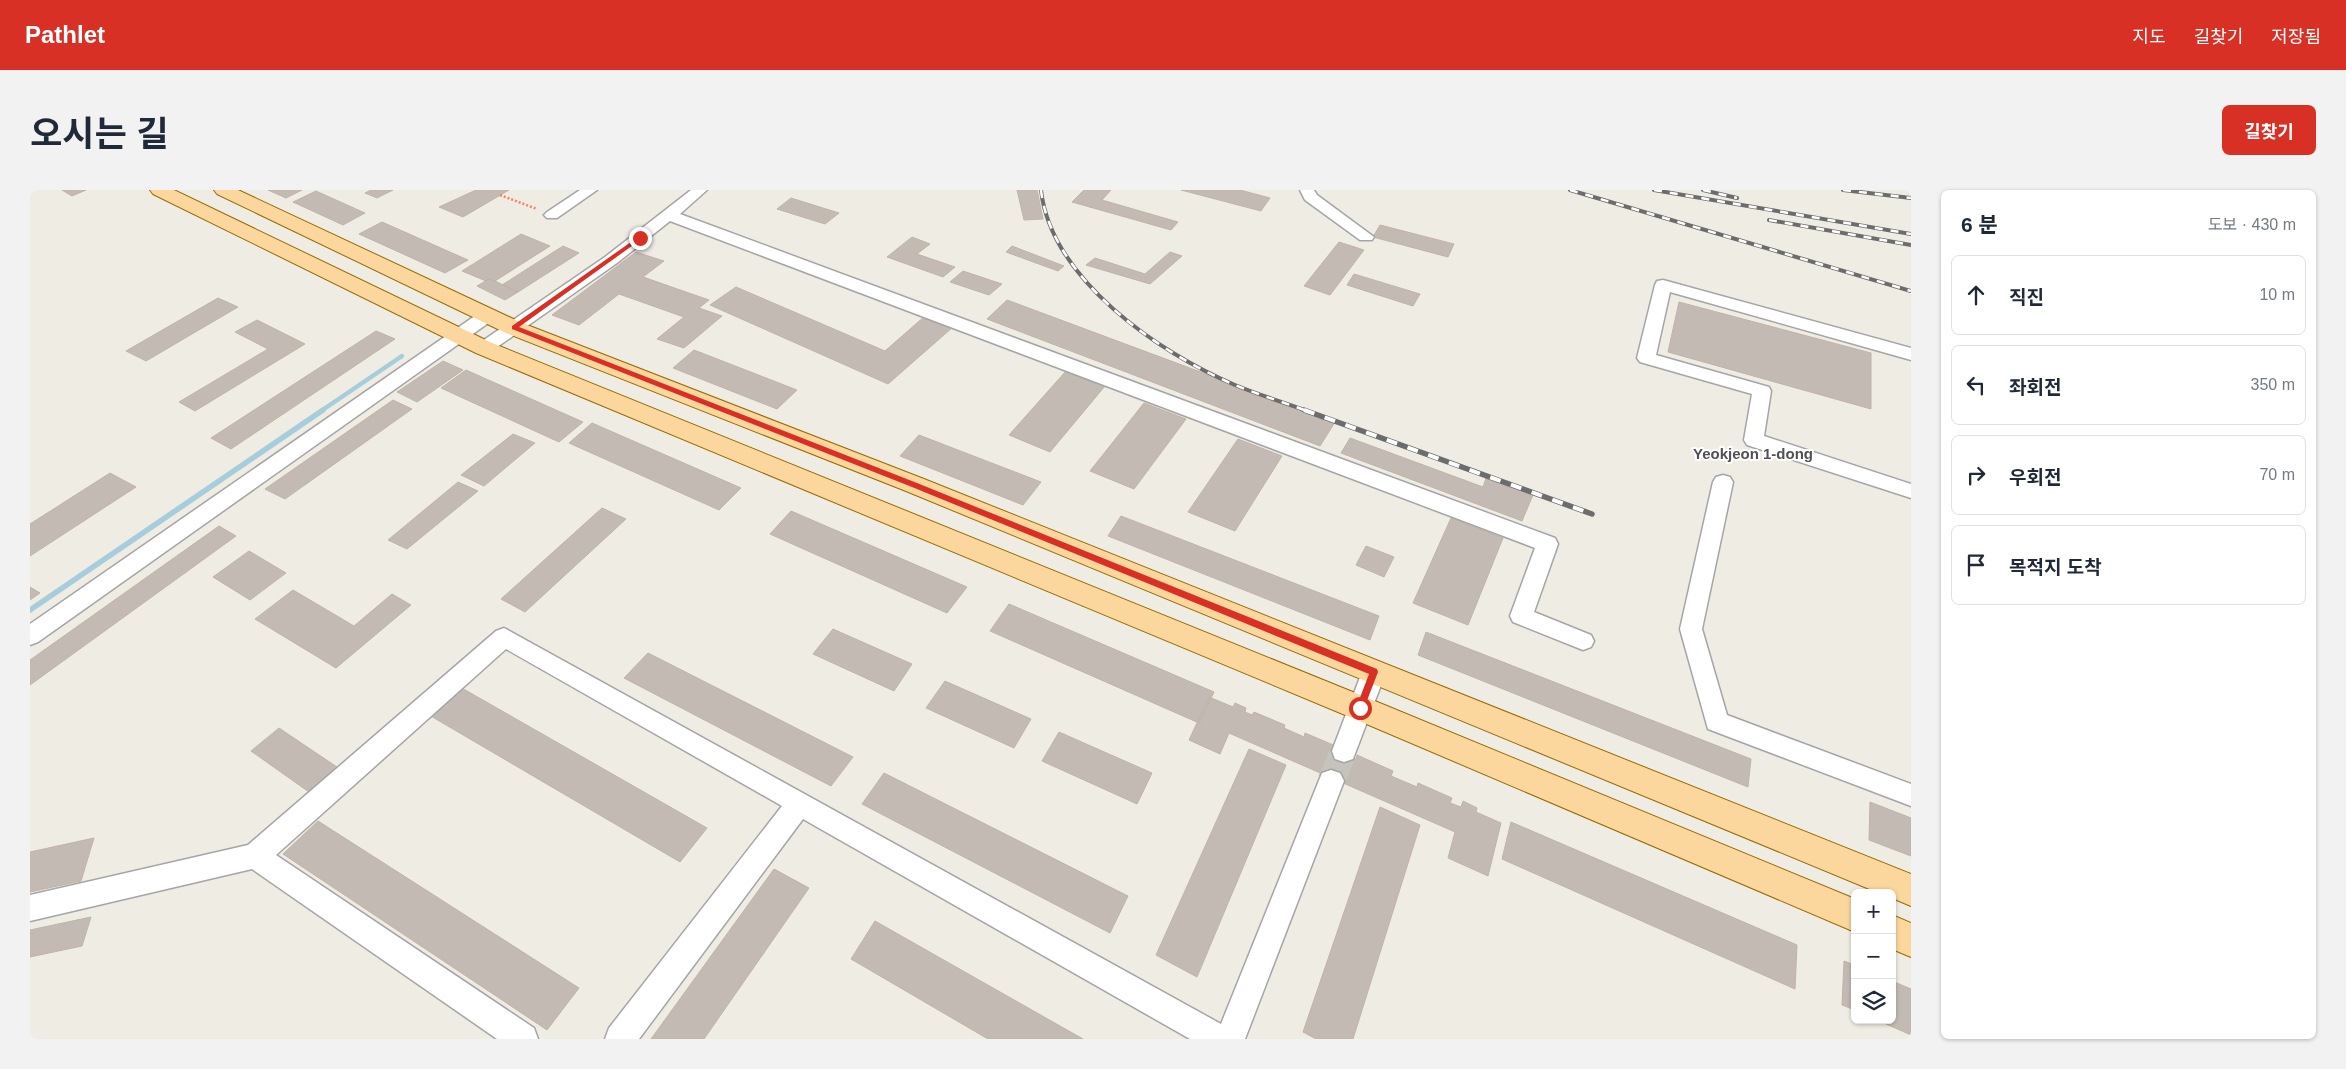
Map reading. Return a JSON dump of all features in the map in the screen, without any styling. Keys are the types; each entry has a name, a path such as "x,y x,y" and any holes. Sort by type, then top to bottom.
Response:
{"main road":[{"path":"159,190 484,348 1360,708 1851,914"},
{"path":"223,190 514,328 905,481 1911,890"},
{"path":"1896,934 1911,940"}],"street":[{"path":"552,215 590,190"},
{"path":"484,348 611,260 700,190"},
{"path":"1307,190 1310,197 1366,237"},
{"path":"669,215 1547,544 1521,616 1583,641"},
{"path":"1911,354 1663,285 1646,358 1762,391 1754,440 1911,490"},
{"path":"30,636 488,315"},
{"path":"1723,482 1691,629 1716,722 1911,795"},
{"path":"30,908 255,856 504,637 1219,1039"},
{"path":"1344,750 1374,672"},
{"path":"1230,1039 1331,781"},
{"path":"620,1039 800,803"},
{"path":"255,856 523,1039"}],"path":[{"path":"500,195 517,202"}],"building":[{"path":"62,190 86,190 72,196"},
{"path":"268,190 302,190 286,198"},
{"path":"371,190 393,190 377,198 365,193"},
{"path":"476,190 509,190 463,217 439,207"},
{"path":"1017,190 1037,190 1043,219 1024,220"},
{"path":"1084,190 1111,190 1102,200 1178,222 1171,230 1072,202"},
{"path":"1181,190 1240,190 1270,198 1261,211"},
{"path":"316,191 365,213 343,225 293,202"},
{"path":"791,198 839,213 825,224 777,209"},
{"path":"382,222 468,260 445,273 359,234"},
{"path":"1380,225 1454,244 1448,257 1373,237"},
{"path":"521,234 550,246 495,281 489,279 486,281 462,271"},
{"path":"912,237 930,244 917,254 955,267 943,277 887,257"},
{"path":"1339,242 1364,250 1330,295 1304,286"},
{"path":"563,246 579,253 518,292 502,285"},
{"path":"1012,246 1064,266 1058,271 1006,252"},
{"path":"636,252 664,261 643,277 709,300 699,308 722,316 684,348 657,339 684,317 619,294 579,325 552,315"},
{"path":"1170,252 1182,256 1150,284 1086,265 1095,258 1145,274"},
{"path":"963,271 1002,284 989,295 950,282"},
{"path":"1354,274 1420,294 1413,306 1347,285"},
{"path":"489,279 518,292 505,300 477,286"},
{"path":"736,287 885,351 925,316 953,327 888,384 710,305"},
{"path":"218,298 238,307 146,361 126,351"},
{"path":"1007,300 1335,422 1320,446 987,319"},
{"path":"1679,302 1871,353 1871,409 1668,352"},
{"path":"257,320 305,344 195,411 179,402 268,349 235,332"},
{"path":"376,331 395,339 231,449 211,438"},
{"path":"694,350 797,390 777,409 673,368"},
{"path":"443,361 463,370 417,402 397,392"},
{"path":"466,370 583,422 559,442 441,388"},
{"path":"1066,371 1105,386 1050,452 1009,435"},
{"path":"393,400 412,409 285,499 265,489"},
{"path":"1144,403 1186,419 1134,489 1090,471"},
{"path":"592,423 741,488 719,510 569,443"},
{"path":"513,434 535,443 484,486 461,475"},
{"path":"919,435 1041,482 1023,505 900,456"},
{"path":"1350,438 1483,487 1486,478 1533,495 1522,521 1341,453"},
{"path":"1238,439 1282,456 1235,531 1188,512"},
{"path":"110,473 136,487 30,556 30,524"},
{"path":"458,482 478,491 407,549 388,540"},
{"path":"602,508 626,519 525,612 501,599"},
{"path":"791,511 967,587 947,613 770,534"},
{"path":"1121,516 1379,616 1370,640 1108,536"},
{"path":"1451,518 1503,538 1468,625 1413,603"},
{"path":"219,526 236,536 30,685 30,660"},
{"path":"1366,546 1394,557 1384,577 1356,565"},
{"path":"249,551 286,573 250,600 213,577"},
{"path":"30,587 40,593 30,600"},
{"path":"293,590 354,626 392,594 411,605 336,668 255,619"},
{"path":"1009,604 1214,692 1199,723 990,631"},
{"path":"833,629 912,664 894,691 813,654"},
{"path":"1426,632 1751,759 1748,787 1418,655"},
{"path":"648,653 853,757 831,786 624,678"},
{"path":"945,681 1031,719 1014,748 926,708"},
{"path":"460,687 707,828 680,862 429,715"},
{"path":"1209,697 1233,707 1235,703 1246,708 1245,712 1252,715 1254,712 1285,725 1284,728 1304,737 1305,733 1338,747 1336,751 1356,759 1357,755 1393,771 1391,776 1417,787 1418,783 1452,798 1450,803 1461,807 1463,801 1477,808 1476,812 1501,823 1488,876 1448,858 1455,832 1229,733 1220,754 1189,740"},
{"path":"279,728 337,767 309,792 251,751"},
{"path":"1059,732 1152,773 1137,804 1042,761"},
{"path":"1249,749 1286,765 1197,977 1156,955"},
{"path":"884,773 1128,896 1110,933 862,804"},
{"path":"1870,802 1911,818 1911,856 1869,840"},
{"path":"1380,807 1420,825 1353,1039 1316,1039 1303,1032"},
{"path":"318,821 579,988 547,1030 283,854"},
{"path":"1511,822 1797,945 1795,989 1502,859"},
{"path":"94,838 81,881 30,892 30,852"},
{"path":"774,869 809,888 704,1039 651,1039"},
{"path":"91,917 82,946 30,957 30,930"},
{"path":"875,921 1083,1039 988,1039 851,959"},
{"path":"1844,961 1851,964 1851,1008 1842,1005"},
{"path":"1896,983 1911,989 1911,1035 1886,1024 1896,1024"}],"waterway":[{"path":"321,411 402,356"},
{"path":"30,610 323,410"}],"tunnel":[{"path":"1331,781 1344,751"}],"railway":[{"path":"1041,190 1049,223 1065,254 1087,282 1113,309 1143,333 1174,354 1205,371 1244,389 1307,411"},
{"path":"1570,190 1911,291"},
{"path":"1654,190 1911,234"},
{"path":"1703,190 1737,198"},
{"path":"1843,190 1911,198"},
{"path":"1769,220 1911,245"},
{"path":"1304,410 1592,514"}],"district":[{"name":"Yeokjeon 1-dong","path":"1753,453"}],"route":[{"path":"640,238 514,328 915,485 1374,672 1360,708"}]}
